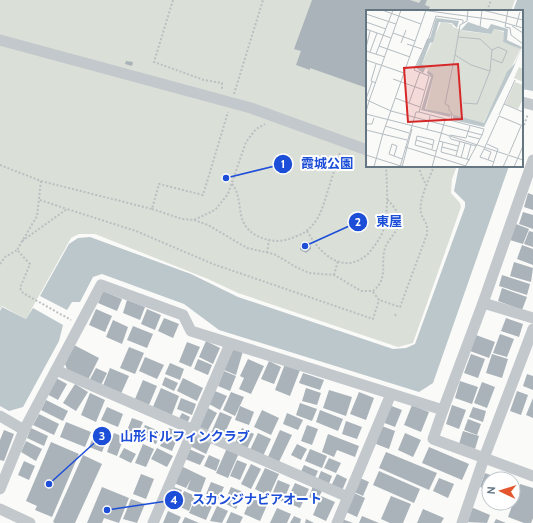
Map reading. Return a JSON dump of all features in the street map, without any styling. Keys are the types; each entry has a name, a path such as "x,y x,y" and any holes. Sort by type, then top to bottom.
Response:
{"street":[{"path":"0,40 251,108 366,150"},
{"path":"523,102 533,105"},
{"path":"532,164 433,439 533,476"},
{"path":"0,489 24,430 101,284 183,316 191,331 443,410"},
{"path":"483,303 533,318"},
{"path":"462,523 484,458 533,329"},
{"path":"153,523 194,431 230,344"},
{"path":"56,370 348,498"},
{"path":"337,523 391,394"},
{"path":"0,416 24,430"},
{"path":"0,509 30,523"}],"path":[{"path":"173,0 154,62 204,80 222,83 227,102"},
{"path":"152,209 160,184 203,195 227,102 263,0"},
{"path":"487,10 491,0"},
{"path":"524,125 528,114 533,115"},
{"path":"194,220 215,210 224,201 232,184 246,142 256,129 268,121"},
{"path":"232,184 237,190 240,214 247,228 252,233 269,240 284,240 307,231 314,225 319,216 341,149"},
{"path":"0,165 41,181 152,209 182,219 194,220 208,225 247,248 281,257 296,267 309,273 334,275 355,289 361,291 373,291"},
{"path":"307,231 320,250 338,261 353,263 360,260 373,248 384,225 387,199 386,167"},
{"path":"420,167 420,172 427,186"},
{"path":"373,291 379,300 400,307 427,234 428,224 421,213 421,204 434,167"},
{"path":"0,264 6,257 17,250 37,216 41,181"},
{"path":"373,291 383,279 386,247 398,227 399,221 398,214 387,199"},
{"path":"40,200 136,232 213,264 373,319 379,300"},
{"path":"22,241 67,209"},
{"path":"267,253 269,240"},
{"path":"17,250 30,264 20,288 23,294 76,323"},
{"path":"334,275 338,261"}],"shaded area":[{"path":"0,0 515,0 511,10 366,10 366,167 457,167 452,179 451,193 460,203 461,207 413,343 398,347 238,293 208,279 95,234 79,234 71,238 26,319 2,306 0,309"},
{"path":"517,0 533,0 533,91 523,89 523,10 513,10"},
{"path":"459,167 509,167 433,383 419,392 219,330 184,304 102,274 93,277 80,302 72,302 67,310 40,296 69,244 78,238 90,237 191,274 238,297 393,349 406,348 415,344 465,207 465,202 454,191"},
{"path":"2,307 26,319 33,308 63,325 59,341 23,407 9,411 0,406 0,311"}],"building":[{"path":"312,0 410,0 419,3 421,0 427,0 425,5 430,7 428,10 366,10 366,88 310,68 310,70 296,65 301,51 294,49"},
{"path":"126,61 133,62 132,66 125,64"},
{"path":"528,193 533,195 533,210 524,207"},
{"path":"523,212 533,215 533,229 519,224"},
{"path":"516,224 529,229 523,244 510,240"},
{"path":"529,231 533,232 533,247 524,244"},
{"path":"305,241 310,243 311,249 306,253 300,250 300,244"},
{"path":"522,245 533,249 533,265 517,259"},
{"path":"514,262 533,268 531,282 510,276"},
{"path":"502,275 530,284 527,295 499,286"},
{"path":"502,288 527,297 522,310 498,301"},
{"path":"103,291 122,299 117,311 98,303"},
{"path":"127,300 145,307 140,320 123,313"},
{"path":"96,309 112,316 105,332 89,325"},
{"path":"147,309 161,315 155,330 141,324"},
{"path":"164,318 179,324 173,338 158,331"},
{"path":"506,318 523,324 519,337 501,331"},
{"path":"113,320 128,327 122,344 106,337"},
{"path":"133,326 153,334 147,348 127,340"},
{"path":"500,334 514,339 507,357 493,353"},
{"path":"476,335 495,342 489,358 470,351"},
{"path":"206,341 220,348 213,364 199,357"},
{"path":"187,342 200,347 191,367 179,362"},
{"path":"74,345 99,358 87,382 68,372 65,364"},
{"path":"129,347 144,353 135,374 120,368"},
{"path":"233,348 243,351 236,375 224,370"},
{"path":"471,354 485,359 478,378 464,373"},
{"path":"492,354 508,359 502,378 486,373"},
{"path":"145,357 164,365 157,379 139,371"},
{"path":"198,359 212,365 208,375 194,369"},
{"path":"248,359 264,366 251,394 239,389 244,378 240,376"},
{"path":"269,361 281,367 274,384 261,379"},
{"path":"170,363 184,369 180,380 165,374"},
{"path":"285,364 300,370 290,396 275,390"},
{"path":"96,368 107,373 100,387 89,381"},
{"path":"110,368 129,376 120,396 102,388"},
{"path":"224,371 236,376 230,391 218,386"},
{"path":"303,373 324,380 320,390 299,383"},
{"path":"527,374 533,376 533,390 523,386"},
{"path":"165,377 178,383 174,391 162,385"},
{"path":"56,378 67,384 58,400 47,394"},
{"path":"183,378 203,388 197,401 177,391"},
{"path":"143,380 157,386 149,405 135,399"},
{"path":"460,381 478,387 472,404 455,398"},
{"path":"482,382 495,387 487,408 474,403"},
{"path":"75,384 88,392 76,411 63,403"},
{"path":"161,388 179,396 171,417 152,409"},
{"path":"306,388 321,393 317,405 302,401"},
{"path":"329,390 352,397 346,416 323,408"},
{"path":"215,391 227,396 220,410 209,404"},
{"path":"517,391 528,395 521,415 510,411"},
{"path":"231,392 244,397 235,416 223,410"},
{"path":"359,392 374,398 366,420 350,414"},
{"path":"90,393 105,400 96,422 81,415"},
{"path":"181,398 196,404 192,415 177,409"},
{"path":"533,398 533,418 526,415"},
{"path":"46,400 68,411 63,421 41,410"},
{"path":"300,403 317,409 312,421 296,415"},
{"path":"389,405 402,410 395,427 382,422"},
{"path":"412,405 429,412 421,432 404,425"},
{"path":"452,405 466,410 459,429 446,424"},
{"path":"240,406 254,412 249,425 235,420"},
{"path":"107,407 123,414 118,427 101,420"},
{"path":"473,407 486,411 483,422 469,417"},
{"path":"208,408 217,413 207,432 199,427"},
{"path":"262,410 279,418 271,435 254,427"},
{"path":"320,410 343,419 338,431 316,422"},
{"path":"220,412 232,417 223,437 211,433"},
{"path":"182,413 190,417 186,426 177,422"},
{"path":"287,413 303,420 298,430 283,424"},
{"path":"39,414 59,424 54,435 33,425"},
{"path":"132,418 143,422 136,437 126,433"},
{"path":"468,419 481,424 477,435 464,430"},
{"path":"346,421 362,427 357,439 342,434"},
{"path":"66,422 91,432 85,447 60,437"},
{"path":"145,425 161,432 156,444 139,437"},
{"path":"307,425 318,429 312,445 301,441"},
{"path":"98,426 110,431 102,452 89,447"},
{"path":"382,426 395,431 389,449 376,444"},
{"path":"31,428 48,436 44,446 27,438"},
{"path":"169,428 180,432 172,451 160,446"},
{"path":"242,428 254,434 246,451 234,445"},
{"path":"4,430 14,434 4,461 0,460 0,440"},
{"path":"280,430 292,435 278,464 267,459"},
{"path":"463,431 479,436 475,449 459,444"},
{"path":"114,433 124,437 117,456 107,452"},
{"path":"258,433 271,439 262,458 249,452"},
{"path":"405,433 421,440 413,457 398,450"},
{"path":"328,434 359,446 355,457 337,450 334,457 322,452"},
{"path":"194,436 211,443 206,454 190,446"},
{"path":"26,441 42,449 36,461 21,452"},
{"path":"51,442 79,454 52,517 35,510 37,506 26,501"},
{"path":"143,444 154,449 146,467 135,463"},
{"path":"297,444 307,449 301,460 291,455"},
{"path":"429,447 469,464 462,480 422,463"},
{"path":"124,448 136,454 131,463 119,457"},
{"path":"157,448 173,456 167,467 151,459"},
{"path":"227,448 239,453 228,478 216,473"},
{"path":"189,449 205,456 200,465 185,459"},
{"path":"310,449 327,456 322,468 305,461"},
{"path":"386,452 437,473 429,490 379,468"},
{"path":"83,455 102,464 75,523 55,523 53,522"},
{"path":"209,455 220,460 216,471 204,466"},
{"path":"329,458 341,463 336,473 324,468"},
{"path":"237,460 247,464 240,480 230,476"},
{"path":"24,461 35,466 29,480 18,475"},
{"path":"251,464 261,469 251,489 241,484"},
{"path":"304,465 318,471 314,480 300,474"},
{"path":"181,466 206,478 200,494 187,489 191,479 186,488 174,483"},
{"path":"265,468 279,474 269,496 255,489"},
{"path":"321,471 332,476 328,486 317,481"},
{"path":"379,471 420,489 414,503 373,485"},
{"path":"141,474 154,479 146,499 133,494"},
{"path":"337,474 347,479 341,493 330,488"},
{"path":"360,478 369,482 363,496 354,492"},
{"path":"439,478 454,484 448,498 433,491"},
{"path":"278,480 290,485 283,502 271,497"},
{"path":"211,482 224,487 216,504 204,499"},
{"path":"295,483 309,489 300,508 286,502"},
{"path":"521,484 533,488 533,518 531,523 524,523 508,517 510,511 521,511"},
{"path":"171,486 182,490 176,503 166,499"},
{"path":"313,486 322,491 317,501 309,497"},
{"path":"102,487 129,498 119,523 104,518 102,523 87,523"},
{"path":"231,487 243,492 236,509 224,503"},
{"path":"184,491 195,496 189,511 178,506"},
{"path":"354,493 365,498 357,517 346,512"},
{"path":"252,496 268,503 260,521 244,514"},
{"path":"321,496 335,502 326,521 313,515"},
{"path":"391,496 411,504 403,523 390,523 381,519"},
{"path":"131,499 145,504 137,523 123,519"},
{"path":"195,499 212,506 206,520 189,513"},
{"path":"217,506 228,511 222,523 210,521"},
{"path":"471,507 490,515 487,523 465,522"},
{"path":"277,508 291,514 287,523 270,523"},
{"path":"423,509 444,518 441,523 417,523"},
{"path":"168,511 181,517 178,523 163,523"},
{"path":"231,512 243,517 240,523 226,523"},
{"path":"294,516 301,519 300,523 290,523"},
{"path":"362,516 379,523 359,523"},
{"path":"185,517 199,523 182,523"},
{"path":"306,519 314,523 305,523"},
{"path":"342,519 353,523 341,523"},
{"path":"496,519 506,523 494,523"}],"place":[{"name":"霞城公園","path":"226,178"},
{"name":"東屋","path":"305,246"},
{"name":"山形ドルフィンクラブ","path":"49,484"},
{"name":"スカンジナビアオート","path":"107,510"}]}
